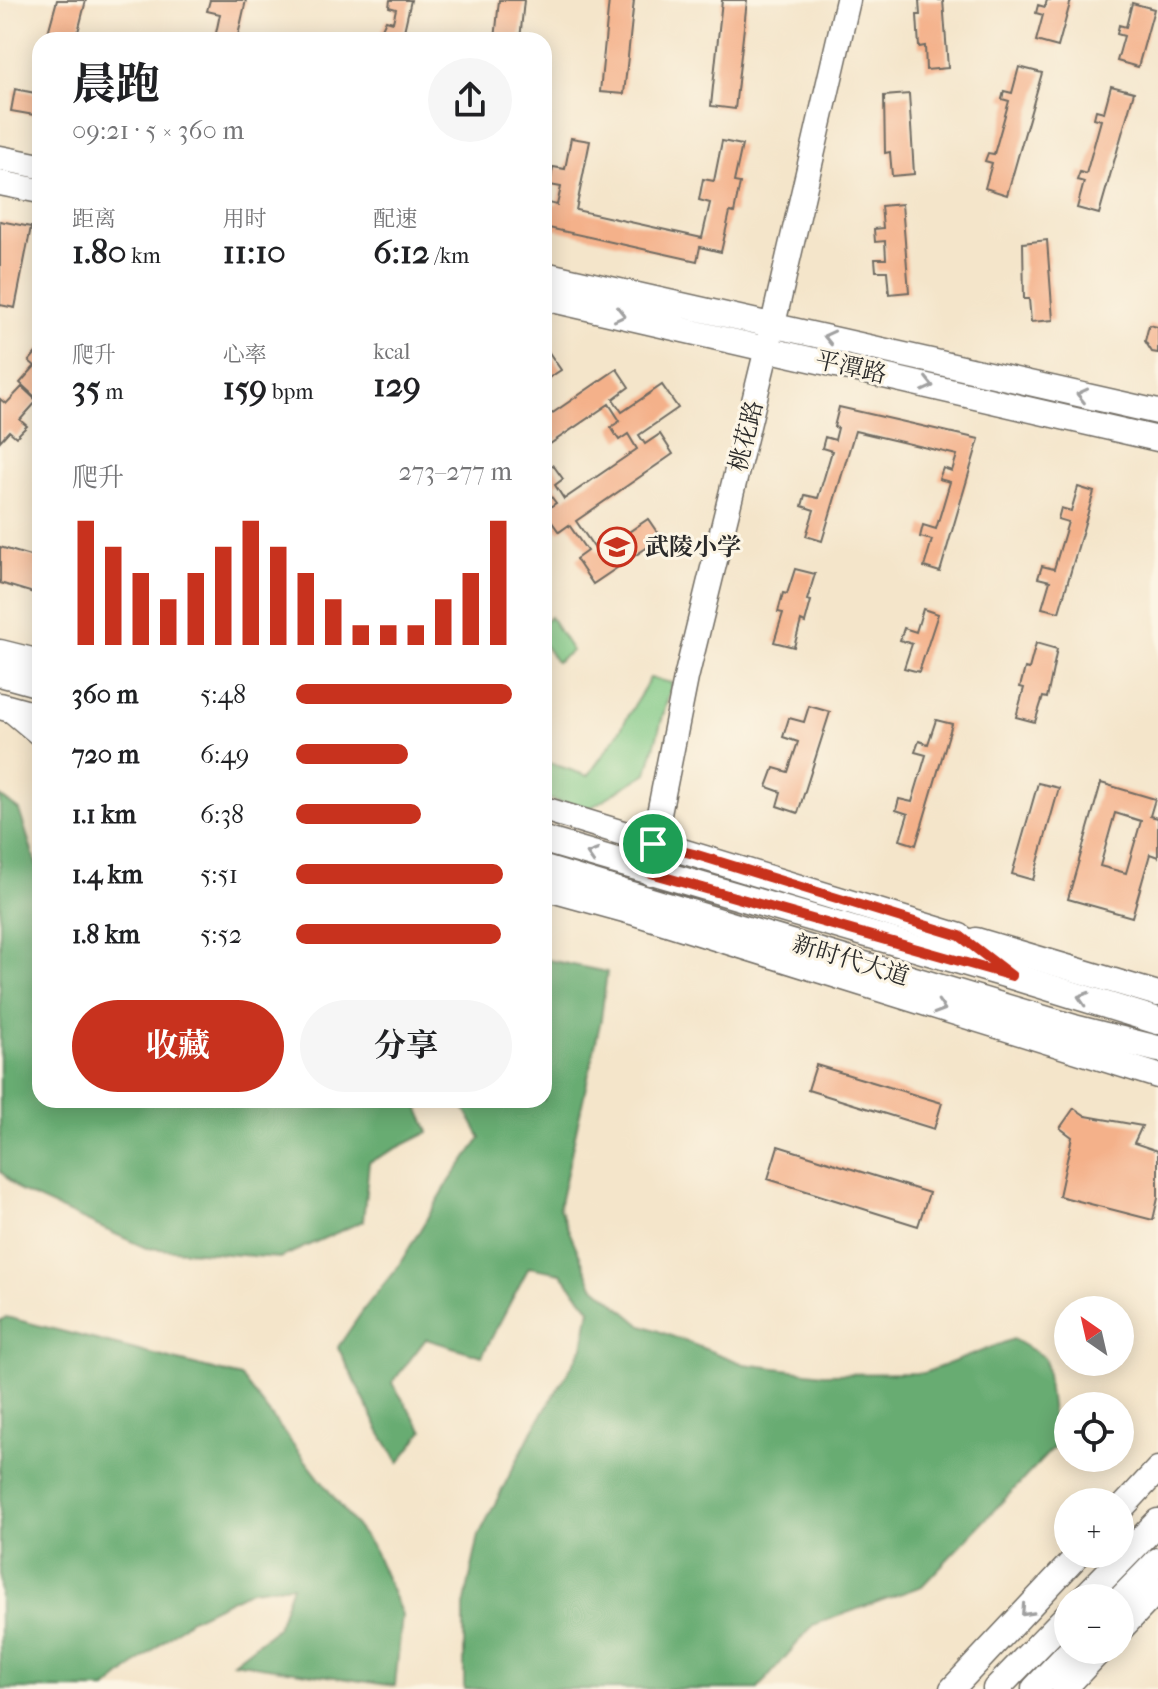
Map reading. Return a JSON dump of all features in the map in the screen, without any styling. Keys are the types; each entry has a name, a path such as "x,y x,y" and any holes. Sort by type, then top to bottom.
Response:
{"main road":[{"path":"0,673 32,682"},
{"path":"5,707 32,715"},
{"name":"新时代大道","path":"552,842 1158,1021"},
{"name":"新时代大道","path":"552,871 1074,1028 1158,1049"},
{"path":"1098,1584 1158,1522"},
{"path":"1134,1586 1158,1561"},
{"path":"996,1689 1054,1629"},
{"path":"1035,1689 1059,1664"}],"street":[{"name":"桃花路","path":"650,873 686,678 848,0"},
{"path":"0,158 32,164"},
{"path":"0,183 32,189"},
{"name":"平潭路","path":"552,276 1158,439"},
{"name":"平潭路","path":"552,299 770,336 1158,412"},
{"path":"0,652 32,660"},
{"path":"5,707 32,728"},
{"path":"552,812 1158,994"},
{"path":"552,890 635,913 1158,1076"},
{"path":"960,936 1012,976"},
{"path":"1017,1032 1074,1028"},
{"path":"1134,1495 1158,1469"},
{"path":"952,1689 1066,1568"},
{"path":"1134,1615 1158,1590"},
{"path":"1064,1689 1088,1664"}],"green space":[{"path":"552,620 572,651 556,662 552,656"},
{"path":"650,678 672,683 647,773 587,810 552,800 552,764 588,776 619,732"},
{"path":"0,796 19,810 32,851 32,1108 418,1108 429,1132 369,1162 363,1221 280,1258 146,1248 20,1191 0,1171"},
{"path":"552,961 607,972 601,1019 559,1208 592,1284 640,1324 744,1364 823,1374 924,1373 1013,1339 1045,1358 1054,1447 922,1586 813,1625 758,1689 464,1689 464,1606 479,1535 530,1435 583,1347 590,1309 561,1273 529,1267 482,1356 426,1339 392,1383 423,1431 399,1463 338,1347 399,1265 447,1185 481,1138 464,1108 552,1108"},
{"path":"6,1317 241,1377 373,1548 402,1615 395,1686 233,1662 277,1628 292,1585 251,1590 189,1620 106,1689 0,1689 0,1321"}],"building":[{"path":"57,0 86,0 78,32 48,32"},
{"path":"210,0 246,0 239,32 216,32 220,14 207,11"},
{"path":"390,0 411,0 404,32 380,32 386,20 393,22 396,9 389,7"},
{"path":"499,0 524,0 521,32 496,32"},
{"path":"609,0 634,0 624,94 600,92"},
{"path":"722,0 747,0 735,109 711,106"},
{"path":"919,0 943,0 948,68 926,70 925,46 919,47"},
{"path":"1047,0 1071,0 1058,47 1036,41 1043,15 1036,13 1038,5 1045,7"},
{"path":"1132,3 1154,9 1138,67 1117,61 1124,36 1117,34 1119,25 1126,27"},
{"path":"1019,67 1042,73 1007,195 985,188 992,163 985,161 988,153 994,154 1009,101 1002,99 1004,91 1012,93"},
{"path":"1111,86 1134,92 1099,214 1077,208 1084,182 1077,180 1080,172 1086,174 1101,120 1094,118 1096,110 1104,112"},
{"path":"15,89 32,92 32,115 11,111"},
{"path":"909,94 914,174 892,176 890,152 885,153 884,96"},
{"path":"571,138 590,141 576,210 702,238 710,203 699,200 703,179 714,181 722,141 742,145 734,182 740,183 721,252 700,247 697,261 552,229 552,204 557,205 561,187 552,185 553,167 565,169"},
{"path":"902,204 909,292 889,294 887,271 876,271 875,259 886,259 885,241 875,242 874,229 883,228 881,206"},
{"path":"0,221 31,227 15,308 0,305"},
{"path":"1047,240 1053,320 1031,322 1029,299 1024,299 1023,243"},
{"path":"1149,325 1158,327 1158,353 1152,352 1145,341"},
{"path":"552,357 561,370 552,376"},
{"path":"32,369 32,394 20,383"},
{"path":"617,369 629,387 613,399 622,412 662,385 678,408 639,435 645,444 660,434 673,454 576,521 598,553 648,519 661,538 593,584 576,559 587,551 569,525 559,532 552,522 552,506 556,503 552,498 552,466 563,479 555,485 564,499 637,449 628,434 619,440 611,427 620,421 609,404 552,443 552,414"},
{"path":"22,387 32,396 32,407 20,420 27,426 16,437 9,431 0,441 0,399 6,404"},
{"path":"839,407 979,439 940,572 924,567 932,540 920,537 923,525 936,529 950,482 939,479 943,468 952,471 957,455 855,431 822,541 806,536 814,510 802,506 805,495 818,498 832,451 822,448 825,437 835,440 838,428 834,427"},
{"path":"1078,487 1094,492 1059,612 1042,608 1050,581 1038,578 1042,566 1054,569 1068,522 1058,519 1061,508 1071,511"},
{"path":"0,547 32,557 32,593 0,583"},
{"path":"795,569 815,574 807,600 811,601 805,623 801,621 794,647 774,642 783,613 778,612 783,593 787,594"},
{"path":"923,609 938,614 919,672 904,668 912,644 900,640 904,628 916,632"},
{"path":"1036,643 1057,649 1047,698 1043,697 1035,722 1016,717 1024,688 1020,687 1025,668 1029,669"},
{"path":"809,706 830,712 798,813 777,806 781,792 767,787 774,768 788,772 798,742 783,737 789,718 804,722"},
{"path":"936,720 952,724 916,845 900,840 908,814 896,810 899,799 912,802 926,755 915,752 919,741 928,744"},
{"path":"1038,783 1059,788 1033,880 1012,874"},
{"path":"1101,783 1155,799 1150,816 1158,818 1158,857 1150,854 1132,917 1068,899","holes":["1115,813 1141,821 1126,873 1100,866"]},
{"path":"816,1065 942,1103 934,1129 808,1090"},
{"path":"1074,1108 1086,1116 1142,1126 1134,1143 1158,1151 1158,1198 1153,1220 1059,1196 1072,1137 1060,1128"},
{"path":"778,1146 929,1193 918,1226 768,1179"}],"place":[{"name":"武陵小学","path":"617,547"}],"route":[{"path":"653,844 960,936 1012,976 650,873 653,844"}]}
